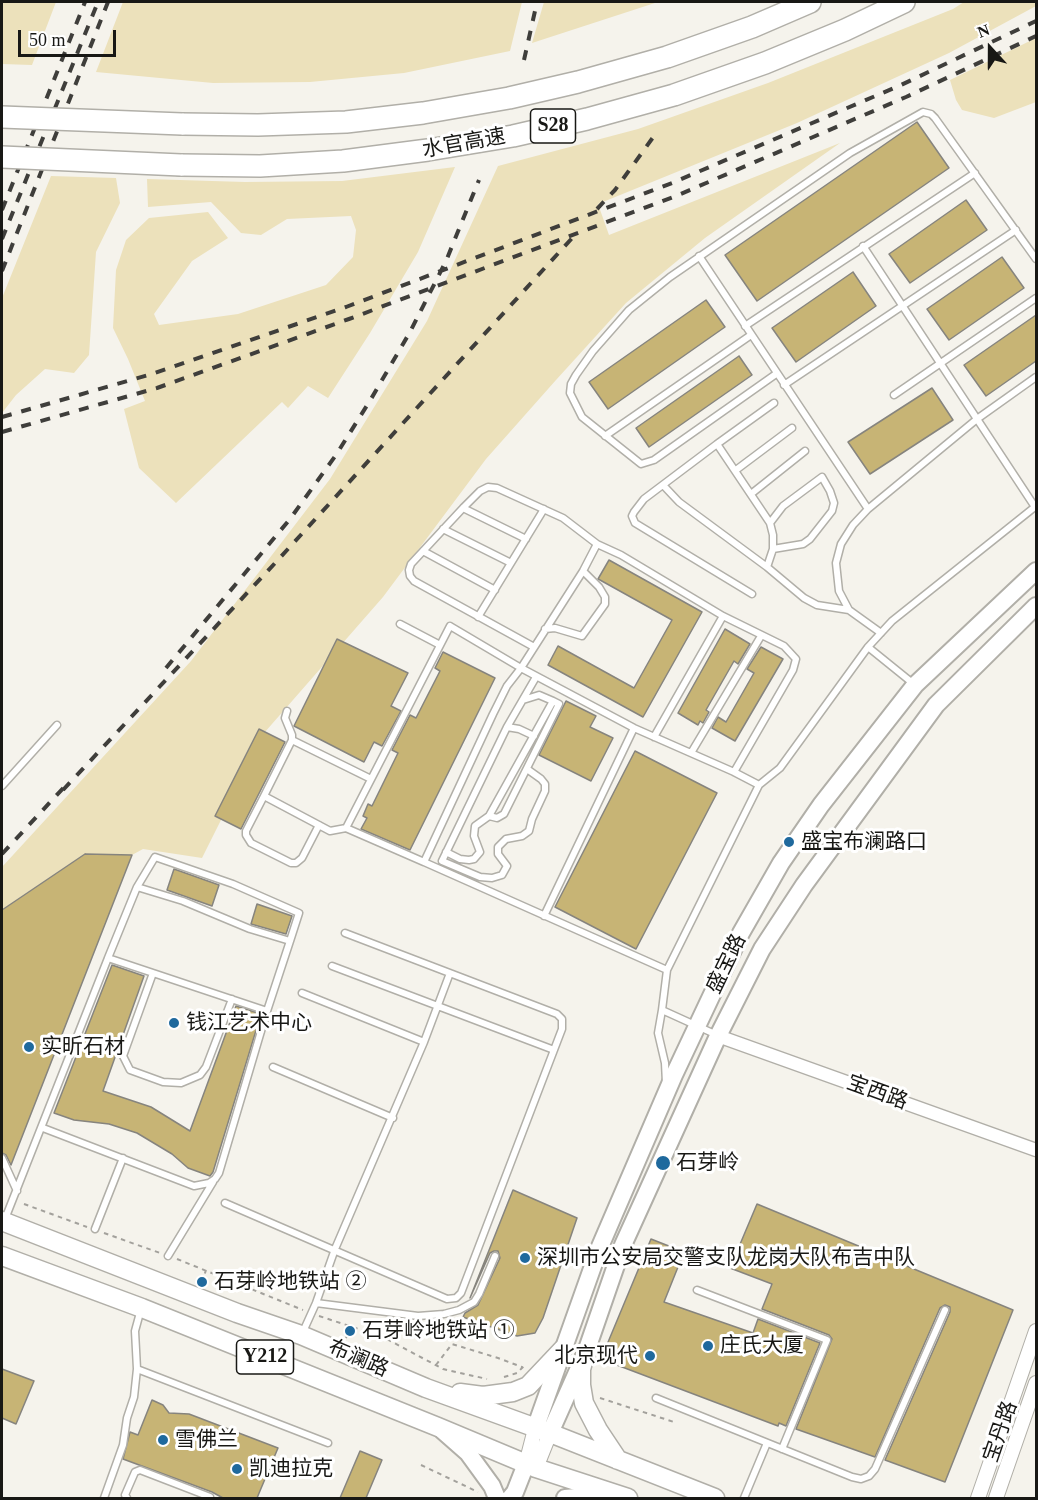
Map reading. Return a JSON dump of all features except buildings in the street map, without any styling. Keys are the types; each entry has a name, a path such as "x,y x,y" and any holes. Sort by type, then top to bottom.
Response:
{"highway":[{"name":"水官高速","path":"2,117 258,125 346,122 423,113 509,98 578,82 667,57 752,27 810,2"},
{"name":"水官高速","path":"2,157 260,166 343,161 513,136 674,95 765,63 845,30 904,2"}],"main road":[{"name":"盛宝路","path":"543,1431 563,1348 598,1249 665,1094 741,933 781,863 821,805 915,685 1036,571"},
{"name":"盛宝路","path":"543,1431 586,1352 623,1245 718,1036 762,949 804,885 936,705 1036,606"},
{"name":"布澜路","path":"3,1221 237,1313 301,1335 426,1388 714,1498"},
{"name":"布澜路","path":"2,1256 142,1308 531,1466 622,1496"},
{"path":"426,1388 483,1396 513,1392 528,1386 563,1348"},
{"path":"586,1352 581,1369 584,1403 598,1430 618,1460"},
{"path":"468,1404 446,1430 468,1453 492,1486 491,1497"},
{"path":"510,1498 531,1466"},
{"path":"524,1498 531,1466"},
{"path":"565,1498 622,1496"}],"street":[{"name":"宝西路","path":"718,1036 1036,1150"},
{"name":"宝丹路","path":"978,1498 1036,1331"},
{"name":"宝丹路","path":"996,1498 1036,1383"},
{"path":"531,1466 543,1431"}],"lane":[{"path":"776,374 648,463 641,464 582,417 570,393 571,384 593,351 629,310 670,277 850,153 923,112 935,117 1036,259"},
{"path":"745,326 975,173"},
{"path":"784,385 1016,230"},
{"path":"665,1094 665,1063 658,1033 667,970 759,785 780,768 868,647 892,621 1036,506 863,246"},
{"path":"699,256 868,509"},
{"path":"894,395 1036,298"},
{"path":"605,436 751,335"},
{"path":"849,610 839,591 836,563 841,544 853,525 868,509 977,419 1036,377"},
{"path":"752,594 635,523 632,516 645,499 774,403"},
{"path":"736,471 792,428"},
{"path":"717,444 770,523 774,549 767,567"},
{"path":"751,494 805,451"},
{"path":"770,523 783,506 822,477 834,503 832,511 810,539 803,544 774,549"},
{"path":"663,485 679,502 767,567 804,598 817,604 849,610 881,633"},
{"path":"534,647 414,581 410,576 411,564 443,529 480,491 493,486 563,518 597,544 621,555 723,616 788,650 796,659 796,663 734,772"},
{"path":"463,508 526,539"},
{"path":"478,617 544,509"},
{"path":"443,529 511,563"},
{"path":"424,862 507,686 583,571 597,544"},
{"path":"423,551 495,590"},
{"path":"546,629 555,628 582,636 605,604 605,597 599,587 583,571"},
{"path":"654,738 723,616"},
{"path":"400,624 440,645"},
{"path":"346,828 450,626 536,677 634,728 759,785"},
{"path":"692,753 761,636"},
{"path":"868,647 915,685"},
{"path":"527,769 541,779 545,784 545,791 529,831 522,836 506,839 498,847 498,854 507,866 502,875 487,878 475,876 442,861 507,727 536,677"},
{"path":"489,816 497,818 504,814 559,704 539,695 523,700"},
{"path":"446,852 464,860 478,856 480,849 474,836 475,826 489,816 553,700"},
{"path":"287,711 285,718 292,740 246,831 248,840 291,863 296,863 302,858 319,825"},
{"path":"2,786 57,725"},
{"path":"507,727 519,729 534,736"},
{"path":"544,916 634,728"},
{"path":"292,740 371,778"},
{"path":"264,796 330,831 346,828 667,970"},
{"path":"3,1221 43,1128 137,887 155,857 233,884 299,913 219,1173 168,1256"},
{"path":"137,887 183,901 250,928 290,941"},
{"path":"225,1203 447,1299 456,1298 460,1293 563,1023 557,1014 345,933"},
{"path":"108,958 267,1011"},
{"path":"332,966 554,1050"},
{"path":"153,973 123,1056 130,1070 163,1082 181,1083 200,1075 206,1067 232,999"},
{"path":"301,1335 316,1303 335,1249 393,1118 450,973"},
{"path":"302,993 424,1042"},
{"path":"662,1010 718,1036"},
{"path":"273,1067 393,1118"},
{"path":"43,1128 194,1186 201,1186 215,1179"},
{"path":"2,1158 17,1191"},
{"path":"95,1229 123,1158"},
{"path":"316,1303 418,1316 444,1314 459,1310 474,1302 495,1256"},
{"path":"697,1290 827,1340 782,1449"},
{"path":"104,1498 123,1445 127,1418 134,1397 137,1369 135,1331 142,1308"},
{"path":"656,1398 852,1478 861,1479 869,1476 874,1469 945,1310"},
{"path":"137,1369 328,1443"},
{"path":"744,1498 767,1443"},
{"path":"127,1498 125,1495 135,1472 140,1470 211,1498"}],"path":[{"path":"24,1204 168,1256 312,1313 383,1337 443,1369 492,1380"},
{"path":"436,1365 452,1344 498,1358"},
{"path":"500,1378 517,1373 530,1359"},
{"path":"605,1400 674,1422"},
{"path":"421,1465 491,1497"}],"shaded area":[{"path":"2,2 56,2 32,65 2,64"},
{"path":"123,2 522,2 510,51 404,73 310,82 213,83 96,72"},
{"path":"544,2 658,2 532,43"},
{"path":"964,2 1036,2 1036,6 949,53 797,123 598,204 609,235 840,143 705,238 626,303 556,380 486,459 383,597 265,732 202,858 143,849 132,855 85,854 2,910 2,867 191,661 330,479 427,321 498,166 638,129 768,83 953,9"},
{"path":"1036,38 1036,102 994,118 962,110 956,100 950,80"},
{"path":"455,167 418,252 328,398 308,386 288,408 282,402 176,503 139,468 124,409 145,401 113,328 116,270 126,240 149,218 208,212 228,238 192,261 154,314 159,325 238,314 326,285 353,257 356,230 351,216 287,219 261,235 241,233 211,202 148,207 147,179 245,182 342,181"},
{"path":"51,176 116,178 120,203 96,252 89,355 74,373 45,369 16,395 2,413 2,298"}],"railway":[{"path":"2,210 85,2"},
{"path":"2,239 98,2"},
{"path":"2,271 108,2"},
{"path":"524,60 537,2"},
{"path":"2,417 152,374 346,307 672,183 901,85 1036,21"},
{"path":"2,432 157,388 349,319 676,196 906,97 1036,36"},
{"path":"597,209 615,190 654,136"},
{"path":"166,668 290,519 336,455 410,332 446,261 479,180"},
{"path":"63,790 277,561 574,236"},
{"path":"2,854 67,784"}],"place":[{"name":"盛宝布澜路口","path":"789,842"},
{"name":"钱江艺术中心","path":"174,1023"},
{"name":"实昕石材","path":"29,1047"},
{"name":"石芽岭","path":"663,1163"},
{"name":"深圳市公安局交警支队龙岗大队布吉中队","path":"525,1258"},
{"name":"石芽岭地铁站 ②","path":"202,1282"},
{"name":"石芽岭地铁站 ①","path":"350,1331"},
{"name":"庄氏大厦","path":"708,1346"},
{"name":"北京现代","path":"650,1356"},
{"name":"雪佛兰","path":"163,1440"},
{"name":"凯迪拉克","path":"237,1469"}]}
